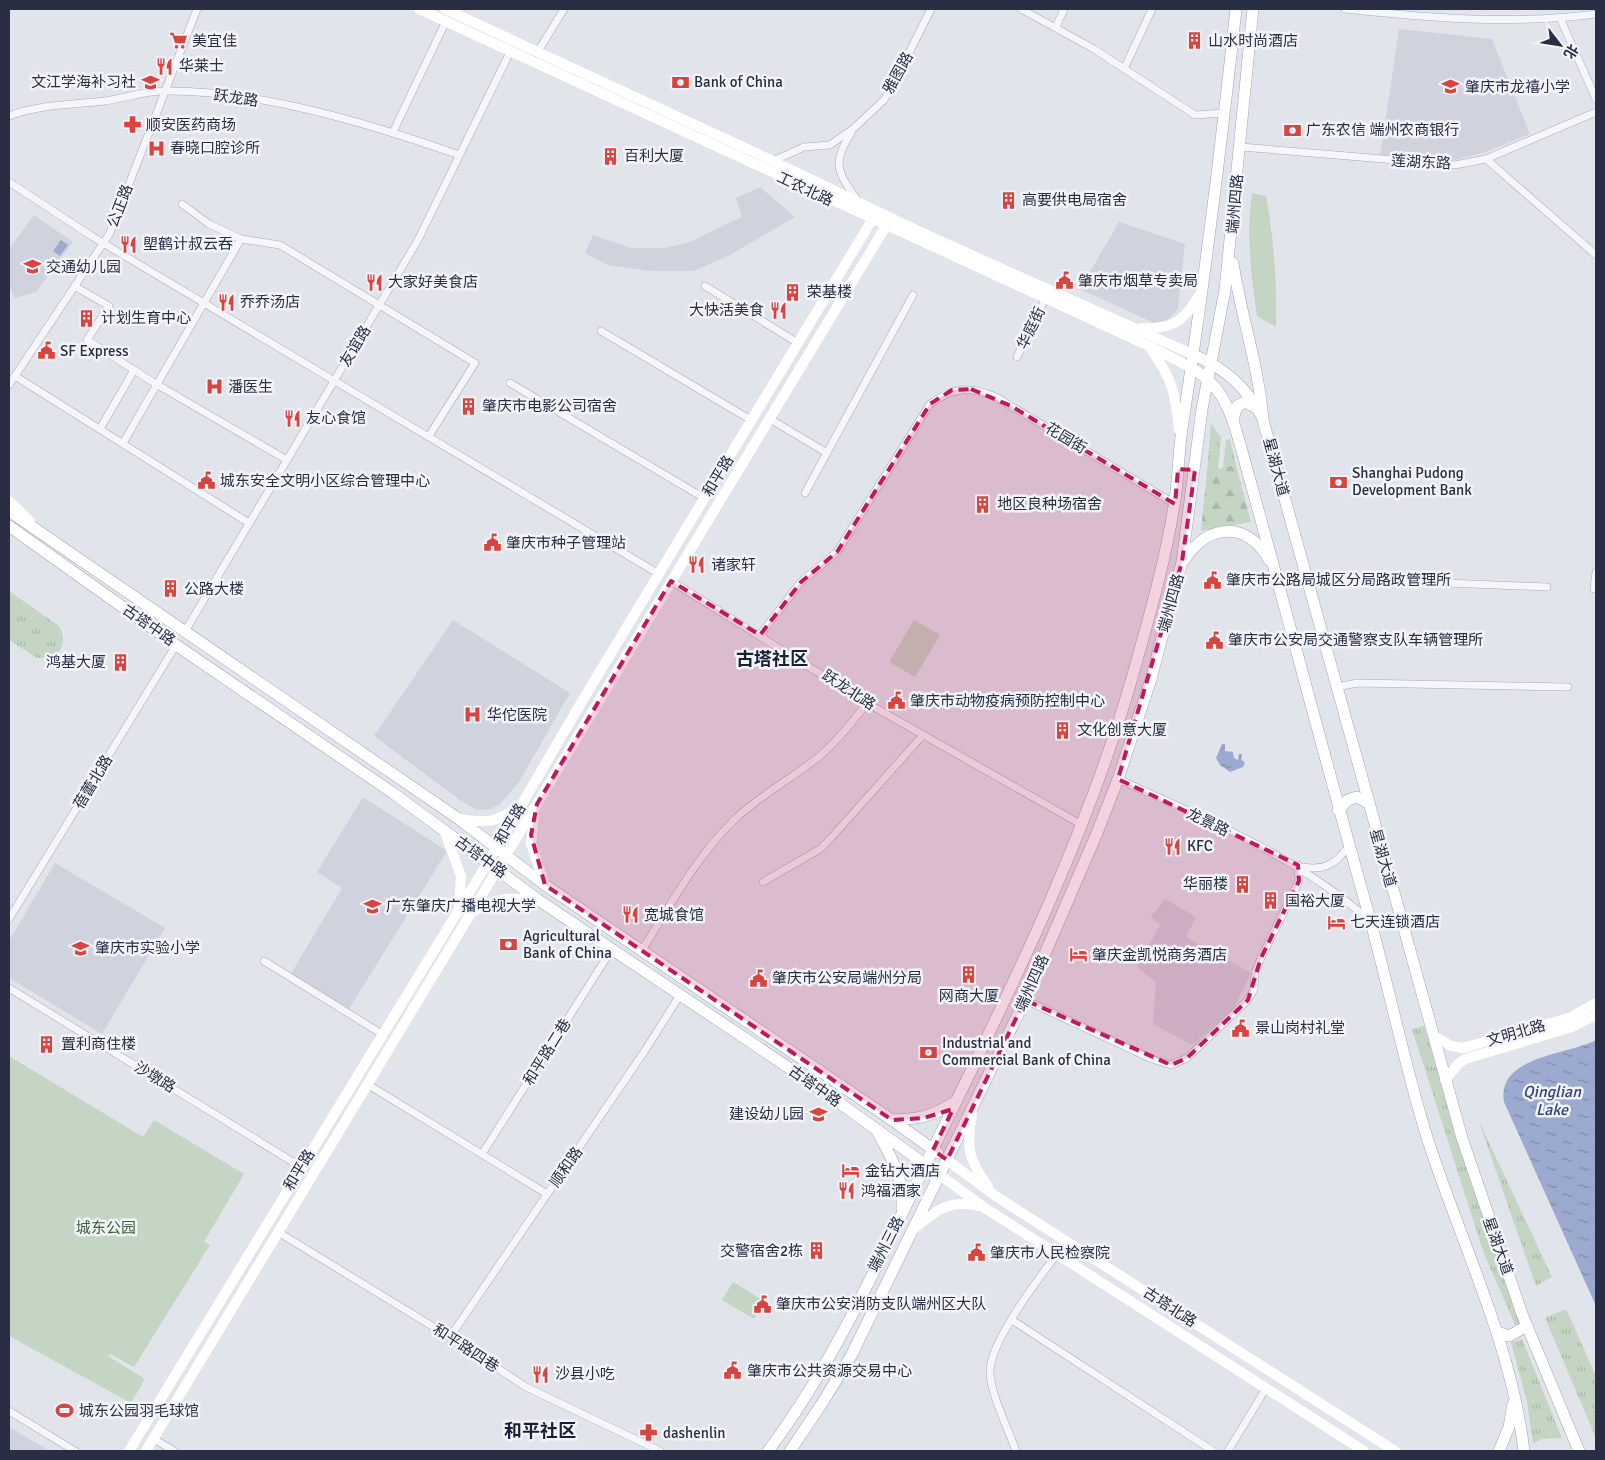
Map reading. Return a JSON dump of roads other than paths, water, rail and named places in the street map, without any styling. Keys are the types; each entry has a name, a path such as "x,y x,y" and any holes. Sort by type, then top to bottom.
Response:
{"main road":[{"name":"工农北路","path":"419,9 872,220 1149,346 1192,368"},
{"name":"工农北路","path":"445,9 773,161 861,204 1194,355"},
{"name":"端州四路","path":"933,1150 1082,825 1133,673 1161,566 1174,504 1180,438 1204,288 1236,9"},
{"name":"端州四路","path":"947,1160 1025,1000 1118,779 1150,679 1182,562 1201,419 1226,290 1231,252 1253,9"},
{"name":"和平路","path":"129,1451 488,862 872,220"},
{"name":"和平路","path":"146,1451 886,226"},
{"name":"星湖大道","path":"1231,252 1240,306 1260,385 1261,415 1445,1080 1489,1224 1527,1326 1579,1451"},
{"path":"1135,327 1156,329 1175,325 1188,312 1204,288 1226,290"},
{"path":"1149,346 1162,365 1175,391 1180,438"},
{"path":"1194,355 1212,363 1246,390 1261,415"},
{"name":"星湖大道","path":"1192,368 1209,378 1220,393 1233,420 1276,570 1338,810 1370,920 1425,1131 1497,1332 1514,1395 1524,1451"},
{"path":"1233,420 1237,406 1245,402 1261,415"},
{"path":"1178,469 1195,470"},
{"name":"古塔中路","path":"9,501 47,537"},
{"name":"古塔中路","path":"9,510 184,633 456,818 545,885 892,1120 947,1160"},
{"name":"古塔中路","path":"9,526 176,645 444,830 537,899 816,1086 940,1175"},
{"name":"古塔中路","path":"9,532 38,547"},
{"path":"1182,562 1197,543 1216,533 1233,532 1256,541 1276,570"},
{"path":"393,794 400,780"},
{"path":"456,818 492,822 511,812 526,798"},
{"path":"1338,810 1348,800 1357,798 1368,803"},
{"path":"538,804 530,835 534,854 545,885"},
{"path":"444,830 461,876 459,908"},
{"path":"471,914 488,902 500,899 537,899"},
{"path":"1034,933 1051,940"},
{"name":"文明北路","path":"1434,1036 1451,1046 1463,1048 1569,1018 1596,1003"},
{"name":"文明北路","path":"1445,1080 1458,1064 1465,1059 1572,1027 1596,1015"},
{"path":"816,1086 823,1073"},
{"path":"892,1120 924,1118 936,1114 956,1101"},
{"path":"972,1110 967,1136 969,1156 979,1175 997,1196"},
{"path":"876,1129 899,1173 903,1190 902,1213"},
{"name":"端州三路","path":"768,1451 823,1368 933,1150"},
{"name":"端州三路","path":"794,1450 851,1356 947,1160"},
{"name":"古塔北路","path":"947,1160 997,1196 1395,1451"},
{"name":"古塔北路","path":"940,1175 985,1208 1265,1390 1364,1451"},
{"path":"913,1230 939,1210 958,1202 985,1208"},
{"path":"1497,1332 1508,1336 1527,1326"},
{"path":"1499,1451 1509,1427 1514,1395"},
{"path":"1364,1451 1373,1437"}],"street":[{"name":"公正路","path":"9,385 104,243 196,9"},
{"path":"537,53 564,9"},
{"name":"雅图路","path":"854,128 884,100 894,85 931,9"},
{"path":"1021,9 1056,27 1195,115 1225,113"},
{"path":"1056,27 1064,9"},
{"path":"1124,69 1152,9"},
{"path":"1345,9 1488,21 1529,21 1596,14"},
{"path":"1560,18 1596,99"},
{"path":"393,132 446,21"},
{"name":"友谊路","path":"184,633 418,240 510,52"},
{"name":"跃龙路","path":"9,116 39,107 107,101 148,92 165,91 229,95 393,132 459,155"},
{"name":"莲湖东路","path":"1241,147 1455,165 1486,159 1596,112"},
{"path":"773,161 804,147 830,145 854,128"},
{"path":"854,128 841,149 838,159 846,184 861,204"},
{"path":"1486,159 1596,255"},
{"path":"9,182 104,243 335,379 659,574"},
{"path":"182,204 209,224 241,239 280,245 475,363 429,436"},
{"path":"123,444 241,239"},
{"path":"705,286 798,343"},
{"path":"76,287 109,306 87,340 156,384 287,460"},
{"path":"805,493 913,294"},
{"name":"华庭街","path":"1017,357 1045,299"},
{"path":"601,331 751,420"},
{"path":"100,429 134,370"},
{"path":"15,376 249,523"},
{"path":"510,383 704,498"},
{"name":"花园街","path":"760,635 801,582 837,552 930,404 952,390 971,389 996,398 1174,504"},
{"path":"770,419 827,453"},
{"path":"1594,588 1596,572"},
{"path":"1307,582 1324,578 1547,587"},
{"name":"跃龙北路","path":"670,581 868,703 1082,825"},
{"name":"蓓蕾北路","path":"9,919 176,645"},
{"path":"1336,687 1358,683 1568,687"},
{"path":"642,950 697,865 728,827 755,801 820,755 842,735 868,703"},
{"path":"763,882 825,844 923,735"},
{"name":"龙景路","path":"1118,779 1298,865"},
{"path":"1298,865 1314,869 1325,868 1342,856 1348,847"},
{"path":"1298,865 1346,899 1370,920"},
{"path":"1025,1000 1152,1059 1171,1065 1187,1058 1248,1000 1254,989 1255,973 1261,958 1299,882 1298,865"},
{"name":"和平路二巷","path":"482,1154 612,949"},
{"path":"264,961 382,1034"},
{"name":"沙墩路","path":"9,988 302,1166"},
{"name":"顺和路","path":"450,1337 680,995"},
{"path":"368,1084 547,1194"},
{"name":"和平路四巷","path":"278,1232 450,1337 526,1387 660,1451"},
{"path":"1016,1451 992,1384 990,1371 996,1346 1057,1254"},
{"path":"1012,1320 1214,1451"},
{"path":"1228,1451 1265,1390"},
{"path":"9,1411 75,1451"},
{"path":"154,1439 174,1451"}],"water":[{"path":"61,240 68,245 60,256 53,251"},
{"path":"1222,744 1225,744 1225,751 1233,752 1234,758 1238,760 1239,754 1242,754 1241,759 1245,763 1243,767 1230,772 1220,765 1216,758"},
{"name":"Qinglian Lake","path":"1596,1040 1596,1306 1504,1102 1505,1087 1511,1075 1522,1066 1536,1059"}],"place":[{"name":"美宜佳","path":"178,41"},
{"name":"山水时尚酒店","path":"1194,41"},
{"name":"华莱士","path":"165,66"},
{"name":"文江学海补习社","path":"150,82"},
{"name":"Bank of China","path":"680,82"},
{"name":"肇庆市龙禧小学","path":"1451,87"},
{"name":"顺安医药商场","path":"132,125"},
{"name":"广东农信 端州农商银行","path":"1292,130"},
{"name":"春晓口腔诊所","path":"156,148"},
{"name":"百利大厦","path":"610,156"},
{"name":"高要供电局宿舍","path":"1008,200"},
{"name":"塱鹤计叔云吞","path":"129,244"},
{"name":"交通幼儿园","path":"32,267"},
{"name":"肇庆市烟草专卖局","path":"1064,281"},
{"name":"大家好美食店","path":"374,282"},
{"name":"荣基楼","path":"793,292"},
{"name":"乔乔汤店","path":"226,302"},
{"name":"大快活美食","path":"778,310"},
{"name":"计划生育中心","path":"87,318"},
{"name":"SF Express","path":"46,351"},
{"name":"潘医生","path":"214,387"},
{"name":"肇庆市电影公司宿舍","path":"468,406"},
{"name":"友心食馆","path":"292,418"},
{"name":"城东安全文明小区综合管理中心","path":"206,481"},
{"name":"Shanghai Pudong Development Bank","path":"1338,482"},
{"name":"地区良种场宿舍","path":"983,504"},
{"name":"肇庆市种子管理站","path":"492,543"},
{"name":"诸家轩","path":"697,565"},
{"name":"肇庆市公路局城区分局路政管理所","path":"1212,580"},
{"name":"公路大楼","path":"170,589"},
{"name":"肇庆市公安局交通警察支队车辆管理所","path":"1214,640"},
{"name":"鸿基大厦","path":"120,662"},
{"name":"肇庆市动物疫病预防控制中心","path":"896,701"},
{"name":"华佗医院","path":"473,715"},
{"name":"文化创意大厦","path":"1063,730"},
{"name":"KFC","path":"1173,846"},
{"name":"华丽楼","path":"1242,884"},
{"name":"国裕大厦","path":"1271,901"},
{"name":"广东肇庆广播电视大学","path":"372,906"},
{"name":"宽城食馆","path":"630,915"},
{"name":"七天连锁酒店","path":"1336,922"},
{"name":"Agricultural Bank of China","path":"509,945"},
{"name":"肇庆市实验小学","path":"81,948"},
{"name":"肇庆金凯悦商务酒店","path":"1078,955"},
{"name":"网商大厦","path":"969,975"},
{"name":"肇庆市公安局端州分局","path":"758,978"},
{"name":"景山岗村礼堂","path":"1241,1028"},
{"name":"置利商住楼","path":"47,1044"},
{"name":"Industrial and Commercial Bank of China","path":"928,1052"},
{"name":"建设幼儿园","path":"818,1114"},
{"name":"金钻大酒店","path":"851,1171"},
{"name":"鸿福酒家","path":"847,1191"},
{"name":"交警宿舍2栋","path":"817,1251"},
{"name":"肇庆市人民检察院","path":"976,1253"},
{"name":"肇庆市公安消防支队端州区大队","path":"762,1304"},
{"name":"肇庆市公共资源交易中心","path":"733,1371"},
{"name":"沙县小吃","path":"541,1374"},
{"name":"城东公园羽毛球馆","path":"65,1411"},
{"name":"dashenlin","path":"649,1433"}],"district":[{"name":"古塔社区","path":"772,659"},
{"name":"和平社区","path":"540,1431"}],"park label":[{"name":"城东公园","path":"106,1228"}]}
